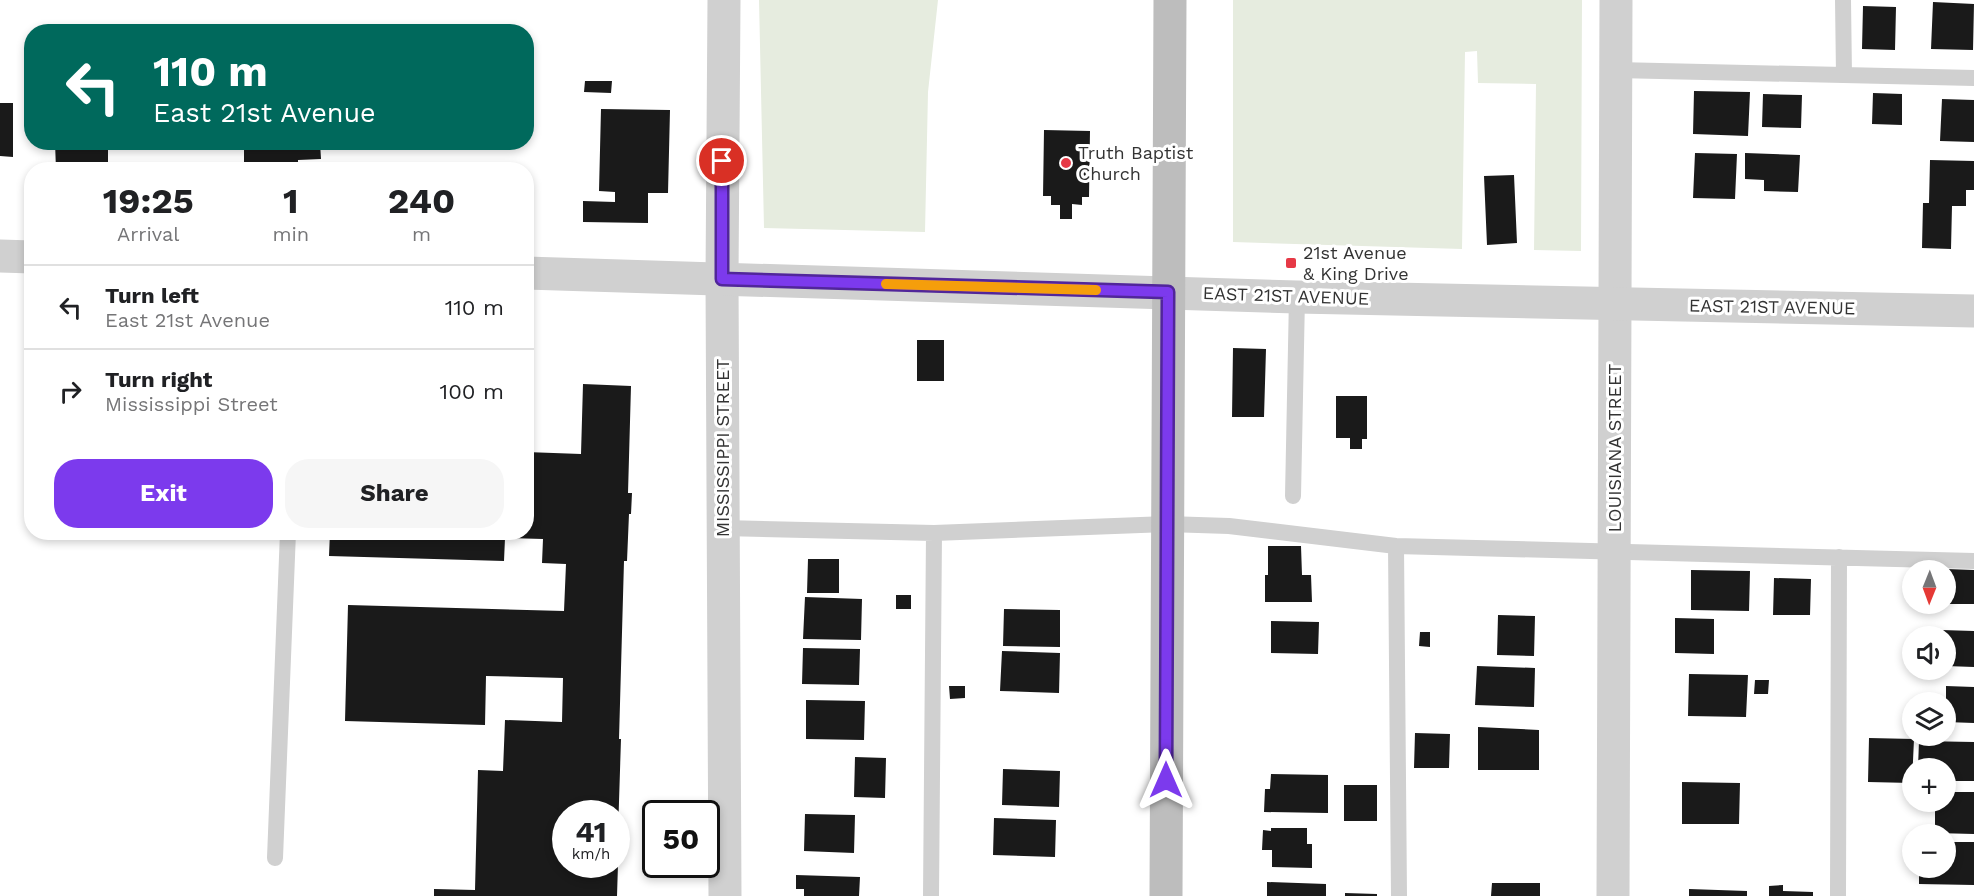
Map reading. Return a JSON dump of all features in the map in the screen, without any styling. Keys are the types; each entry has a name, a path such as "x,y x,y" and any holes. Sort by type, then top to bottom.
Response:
{"main road":[{"path":"1166,896 1170,0"}],"street":[{"name":"MISSISSIPPI STREET","path":"724,0 722,279 725,896"},
{"name":"LOUISIANA STREET","path":"1613,896 1617,0"},
{"path":"0,256 24,257"},
{"name":"EAST 21ST AVENUE","path":"534,273 1297,297 1974,311"}],"lane":[{"path":"1844,0 1844,75"},
{"path":"1616,70 1974,78"},
{"path":"1293,496 1297,297"},
{"path":"723,528 934,533 1167,524 1228,526 1396,546 1974,561"},
{"path":"931,896 934,533"},
{"path":"275,858 288,540"},
{"path":"1396,546 1399,896"},
{"path":"1838,896 1839,557"}],"shaded area":[{"path":"759,0 938,0 928,92 925,232 764,228"},
{"path":"1233,0 1582,0 1581,251 1534,250 1536,84 1478,83 1477,51 1465,52 1462,249 1233,242"}],"building":[{"path":"1933,2 1974,4 1973,50 1931,49"},
{"path":"1863,6 1896,7 1895,50 1862,49"},
{"path":"585,81 612,81 611,93 584,92"},
{"path":"1694,91 1750,92 1748,136 1693,134"},
{"path":"1873,93 1902,94 1902,125 1872,124"},
{"path":"1763,94 1802,95 1801,128 1762,127"},
{"path":"1942,99 1974,100 1974,142 1940,141"},
{"path":"0,103 13,103 13,157 0,156"},
{"path":"601,109 670,110 668,193 648,193 648,223 583,222 583,201 615,202 615,192 599,191"},
{"name":"Truth Baptist Church","path":"1044,130 1090,131 1089,197 1082,197 1082,205 1072,204 1072,219 1060,219 1060,205 1051,205 1051,196 1043,196"},
{"path":"55,150 108,150 108,162 56,162"},
{"path":"244,150 320,150 321,159 298,160 298,162 244,162"},
{"path":"1695,153 1737,154 1735,199 1693,198"},
{"path":"1745,153 1800,155 1798,192 1764,191 1764,180 1745,179"},
{"path":"1930,160 1974,161 1974,190 1966,190 1966,206 1952,206 1951,249 1922,248 1923,203 1929,203"},
{"path":"1514,175 1517,243 1487,245 1484,176"},
{"path":"917,340 944,340 944,381 917,381"},
{"path":"1233,348 1266,349 1264,417 1232,417"},
{"path":"583,384 631,386 628,493 632,493 627,561 624,561 619,800 552,800 552,878 618,878 617,896 434,896 434,889 475,890 478,770 503,771 505,720 562,722 563,678 486,676 485,725 345,721 348,605 564,611 566,564 542,563 543,539 534,539 534,452 581,454"},
{"path":"1336,396 1367,396 1367,439 1362,439 1362,449 1350,449 1350,438 1336,438"},
{"path":"330,540 505,540 504,561 329,556"},
{"path":"1268,546 1301,546 1302,575 1311,575 1312,602 1265,602"},
{"path":"808,559 839,559 839,593 807,593"},
{"path":"1956,569 1974,570 1974,604 1956,604"},
{"path":"1691,570 1750,571 1749,611 1691,610"},
{"path":"1774,578 1811,579 1810,615 1773,615"},
{"path":"896,595 911,595 911,609 896,609"},
{"path":"805,597 862,599 861,640 803,639"},
{"path":"1004,609 1060,610 1060,647 1003,646"},
{"path":"1498,615 1535,616 1534,656 1497,655"},
{"path":"1675,618 1714,619 1714,654 1675,653"},
{"path":"1271,621 1319,622 1318,654 1271,653"},
{"path":"1956,630 1974,631 1974,667 1956,666"},
{"path":"1420,632 1430,632 1430,647 1419,646"},
{"path":"803,648 860,649 859,685 802,684"},
{"path":"1002,651 1060,653 1059,693 1000,691"},
{"path":"1477,666 1535,668 1534,707 1475,705"},
{"path":"1689,674 1748,675 1746,717 1688,716"},
{"path":"1755,680 1769,680 1768,694 1754,694"},
{"path":"949,686 965,686 965,698 950,699"},
{"path":"1946,686 1974,687 1974,723 1956,722 1956,692 1946,692"},
{"path":"806,700 865,701 864,740 806,739"},
{"path":"1478,727 1539,730 1539,770 1478,770"},
{"path":"1415,733 1450,734 1449,768 1414,768"},
{"path":"1869,738 1902,739 1902,746 1914,746 1913,758 1902,758 1902,783 1868,782"},
{"path":"1956,742 1974,742 1974,781 1956,781 1956,758 1918,758 1919,746 1956,746"},
{"path":"855,757 886,758 885,798 854,797"},
{"path":"1003,769 1060,771 1059,807 1002,805"},
{"path":"1271,774 1328,775 1328,813 1264,812 1265,789 1270,789"},
{"path":"1682,782 1740,783 1739,824 1682,824"},
{"path":"1344,785 1377,785 1377,821 1344,821"},
{"path":"1956,792 1974,792 1974,834 1956,834 1956,824 1935,824 1935,812 1956,812"},
{"path":"805,814 855,815 854,853 804,851"},
{"path":"994,818 1056,820 1055,857 993,855"},
{"path":"1271,828 1307,828 1307,844 1312,844 1312,868 1272,867 1272,850 1262,850 1263,830 1271,831"},
{"path":"1956,842 1974,842 1974,885 1919,884 1919,878 1956,878"},
{"path":"796,875 860,877 859,896 804,896 804,889 796,889"},
{"path":"1267,882 1326,884 1326,896 1267,896"},
{"path":"1492,883 1540,883 1540,896 1491,896"},
{"path":"1783,885 1783,891 1813,892 1813,896 1769,896 1769,886"},
{"path":"1689,889 1747,891 1747,896 1689,896"},
{"path":"1345,893 1377,894 1377,896 1345,896"}],"slow traffic":[{"path":"886,284 1096,290"}],"place":[{"name":"Truth Baptist Church","path":"1066,163"},
{"name":"21st Avenue & King Drive","path":"1291,263"}],"route":[{"path":"722,161 722,279 1168,292 1166,780"}]}
